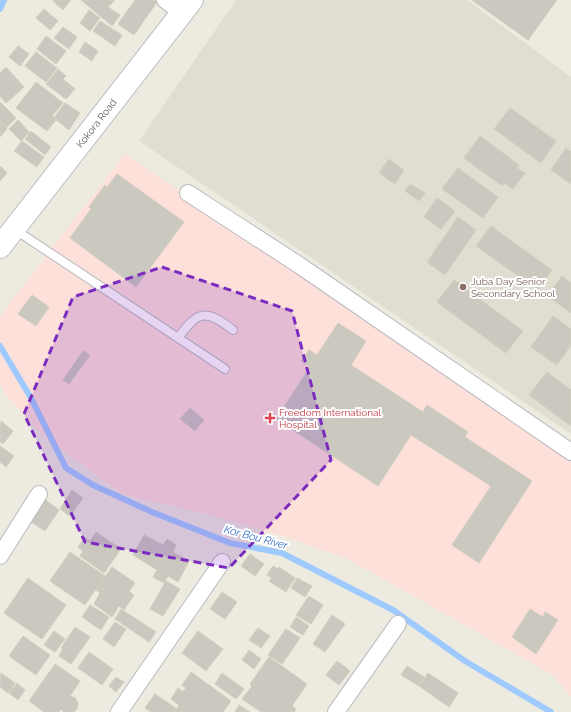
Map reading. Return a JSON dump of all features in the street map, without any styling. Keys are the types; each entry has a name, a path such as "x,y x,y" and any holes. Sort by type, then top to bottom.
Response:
{"street":[{"name":"Kokora Road","path":"0,247 180,4"},
{"path":"188,194 299,266 571,452"},
{"path":"0,556 39,494"},
{"path":"118,712 222,562"},
{"path":"336,712 398,624"}],"lane":[{"path":"13,229 225,369"},
{"path":"178,338 191,320 200,316 210,315 233,330"}],"highlighted area":[{"path":"162,267 292,311 331,460 229,568 85,542 24,414 73,297"}],"shaded area":[{"name":"Juba Day Senior Secondary School","path":"236,0 467,0 571,77 571,434 139,141"},
{"name":"Freedom International Hospital","path":"125,154 571,458 571,697 553,675 346,558 285,537 207,514 124,495 49,441 6,396 0,384 0,316"}],"building":[{"path":"71,0 63,10 53,1"},
{"path":"81,0 115,0 108,7 120,15 112,26"},
{"path":"135,0 153,0 157,2 134,35 118,24"},
{"path":"472,0 557,0 528,40"},
{"path":"44,9 58,21 50,30 36,18"},
{"path":"89,10 100,18 90,31 80,23"},
{"path":"100,21 122,35 115,46 93,31"},
{"path":"63,27 77,37 69,49 54,38"},
{"path":"46,36 66,51 56,64 37,49"},
{"path":"85,42 98,51 92,61 79,52"},
{"path":"18,46 29,54 20,66 9,57"},
{"path":"36,52 57,68 46,82 25,66"},
{"path":"6,67 24,87 6,103 0,96 0,73"},
{"path":"58,69 66,76 63,79 75,89 66,99 46,84"},
{"path":"36,82 63,103 52,116 56,120 47,131 16,108"},
{"path":"0,102 16,118 6,128 0,121"},
{"path":"65,103 80,113 69,130 54,118"},
{"path":"510,108 556,141 541,163 494,129"},
{"path":"18,120 29,132 21,141 9,129"},
{"path":"0,122 7,129 0,137"},
{"path":"31,131 51,147 45,155 25,139"},
{"path":"480,136 519,165 517,168 525,173 513,189 504,183 502,186 464,158"},
{"path":"22,141 44,157 37,167 14,151"},
{"path":"566,148 571,152 571,184 551,170"},
{"path":"389,159 404,170 395,184 379,173"},
{"path":"0,166 7,173 0,181"},
{"path":"458,168 498,197 483,218 442,189"},
{"path":"117,174 184,222 136,287 70,238 91,209 89,207 105,185 107,187"},
{"path":"410,184 425,193 419,201 405,191"},
{"path":"437,198 455,211 441,229 424,217"},
{"path":"458,217 476,230 445,275 427,262"},
{"path":"491,226 552,270 538,290 476,246"},
{"path":"562,276 571,283 571,313 547,296"},
{"path":"454,280 523,331 506,353 437,302"},
{"path":"32,295 49,307 36,326 18,314"},
{"path":"553,316 571,329 571,345 557,365 531,347"},
{"path":"338,323 366,341 351,365 423,412 427,405 468,432 465,437 532,481 479,563 452,545 491,486 411,435 378,486 276,419 310,367 301,361 309,350 317,355","holes":["336,382 350,393 329,421 315,411","372,406 386,416 366,445 351,435"]},
{"path":"83,351 90,355 69,384 63,380"},
{"path":"547,372 571,390 571,426 529,395"},
{"path":"336,382 350,393 329,421 315,411"},
{"path":"372,406 386,416 366,445 351,435"},
{"path":"190,408 204,420 195,431 180,419"},
{"path":"1,421 13,431 3,444 0,442"},
{"path":"0,446 14,456 6,467 0,462"},
{"path":"72,490 83,498 70,516 60,509"},
{"path":"43,498 59,510 45,531 28,520"},
{"path":"96,532 121,549 104,573 80,556 83,551 78,547 85,537 90,541"},
{"path":"144,535 163,545 167,539 176,545 173,552 189,561 178,582 168,576 164,583 153,577 157,570 133,555"},
{"path":"70,552 105,576 85,605 50,581"},
{"path":"250,554 264,564 255,576 241,566"},
{"path":"273,566 278,569 279,567 295,578 286,592 269,581 272,578 267,575"},
{"path":"112,567 135,583 129,591 134,595 124,610 119,606 112,617 94,604 100,593 96,590"},
{"path":"28,578 66,605 42,639 4,613"},
{"path":"297,578 312,586 305,597 291,588"},
{"path":"166,581 180,589 163,616 150,609"},
{"path":"222,592 237,602 225,619 210,609"},
{"path":"309,596 323,605 311,624 296,615"},
{"path":"90,605 109,617 101,630 82,617"},
{"path":"121,609 156,632 149,642 115,619"},
{"path":"530,609 543,617 545,612 558,620 536,654 512,637"},
{"path":"332,615 345,624 325,652 313,644"},
{"path":"296,617 309,626 303,635 290,627"},
{"path":"115,622 126,629 114,647 103,639"},
{"path":"75,627 90,637 71,664 59,656 63,649 61,648"},
{"path":"258,628 270,636 261,648 249,640"},
{"path":"286,629 300,638 282,664 268,655"},
{"path":"54,631 65,639 55,652 44,645"},
{"path":"198,631 223,649 206,671 182,653"},
{"path":"23,636 50,655 36,675 9,656"},
{"path":"249,650 261,659 254,669 242,660"},
{"path":"89,652 113,669 102,685 78,668"},
{"path":"269,657 307,684 292,706 296,709 294,712 261,712 242,699 252,686 250,684"},
{"path":"337,661 350,671 339,685 326,675"},
{"path":"55,664 80,681 70,696 75,698 78,703 77,709 74,712 64,712 61,709 59,712 44,712 29,701"},
{"path":"407,666 424,677 419,686 401,675"},
{"path":"191,672 231,701 223,712 175,712 179,705 171,699 178,688 183,692 186,688 182,685"},
{"path":"1,673 15,683 8,693 0,687"},
{"path":"222,673 244,689 236,699 215,684"},
{"path":"428,673 458,693 449,707 419,686"},
{"path":"116,677 124,682 116,692 109,686"},
{"path":"17,683 25,690 18,700 9,693"},
{"path":"155,694 177,709 175,712 151,712 145,708"},
{"path":"239,705 250,712 235,712"}],"waterway":[{"path":"0,9 4,0"},
{"name":"Kor Bou River","path":"0,346 31,398 66,468 93,485 152,512 230,543 282,553 393,610 465,661 551,712"}],"place":[{"name":"Juba Day Senior Secondary School","path":"463,287"},
{"name":"Freedom International Hospital","path":"270,418"}]}
